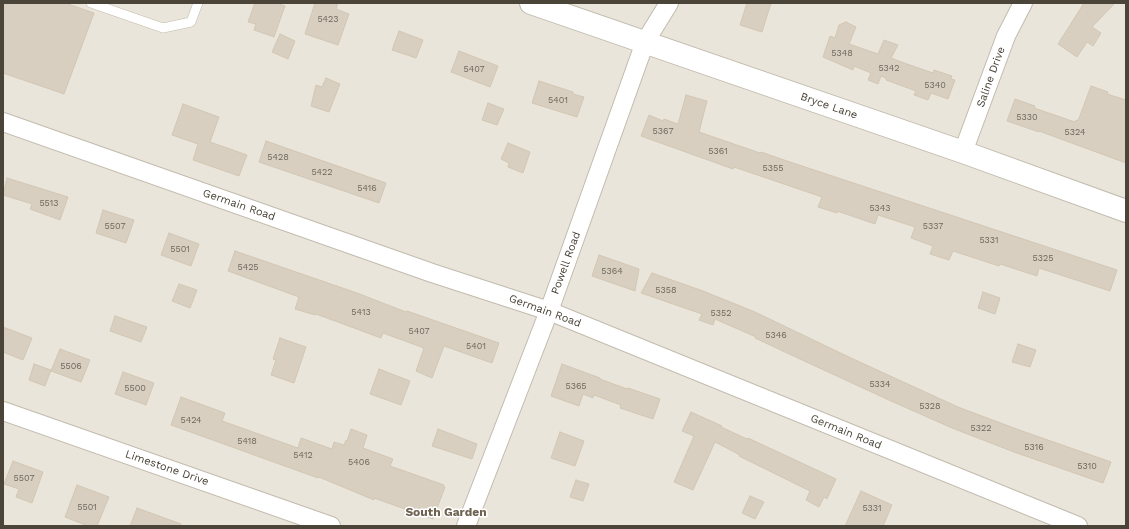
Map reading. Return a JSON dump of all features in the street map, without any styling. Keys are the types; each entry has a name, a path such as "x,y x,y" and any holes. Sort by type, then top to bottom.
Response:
{"street":[{"name":"Bryce Lane","path":"531,3 963,152 1126,210"},
{"name":"Powell Road","path":"466,526 549,311 645,42 669,3"},
{"name":"Saline Drive","path":"963,152 1006,36 1023,3"},
{"name":"Germain Road","path":"3,122 432,273 549,311 1078,526"},
{"name":"Limestone Drive","path":"3,411 331,526"}],"lane":[{"path":"91,3 162,28 192,22 198,3"}],"shaded area":[{"path":"3,3 1126,3 1126,526 3,526"}],"building":[{"path":"3,3 65,3 94,13 64,94 3,73"},
{"path":"255,3 276,3 285,6 274,37 254,30 256,24 248,22"},
{"path":"315,3 338,3 336,9 349,14 338,45 305,34"},
{"path":"747,3 771,3 762,32 740,25"},
{"path":"1084,3 1115,3 1092,27 1101,33 1093,46 1087,42 1077,57 1058,44"},
{"path":"846,22 856,27 849,44 878,54 884,40 898,45 891,58 933,73 934,70 952,76 951,79 955,80 948,99 931,93 928,100 914,95 916,91 886,80 886,78 881,76 878,84 868,80 871,73 854,66 853,70 823,57 830,36 835,38 839,25"},
{"path":"399,31 423,40 416,58 392,50"},
{"path":"280,34 295,41 288,59 272,52"},
{"path":"459,51 498,66 490,87 451,72"},
{"path":"326,78 340,84 329,112 311,106 316,85 322,87"},
{"path":"539,81 584,97 577,117 532,103"},
{"path":"1091,86 1108,92 1107,94 1126,100 1126,163 1039,131 1007,121 1015,99 1035,106 1034,108 1075,122 1076,120 1078,121"},
{"path":"686,95 707,101 699,132 1117,270 1110,291 1039,268 1037,276 1000,264 999,266 953,251 949,260 930,254 933,246 911,238 915,227 878,215 875,224 837,211 837,213 818,207 822,197 734,167 733,169 641,136 649,115 663,121 664,119 678,124"},
{"path":"488,103 504,109 497,125 482,120"},
{"path":"183,104 219,117 210,142 247,155 239,176 193,160 198,144 172,135"},
{"path":"266,141 386,183 379,203 259,162"},
{"path":"508,143 530,152 523,173 508,167 509,163 501,159"},
{"path":"7,178 68,197 60,220 30,209 32,204 3,195"},
{"path":"103,210 134,220 126,243 96,233"},
{"path":"169,233 199,244 191,266 161,255"},
{"path":"235,251 357,293 406,312 407,311 499,343 492,363 444,346 432,378 416,371 424,348 383,333 381,338 316,314 315,315 295,309 299,297 228,271"},
{"path":"599,255 639,269 635,291 592,276"},
{"path":"652,273 703,291 755,312 958,407 1111,462 1103,483 1014,452 952,428 715,319 713,325 699,320 702,314 641,293"},
{"path":"179,284 197,290 190,308 172,301"},
{"path":"983,292 1000,298 995,314 978,308"},
{"path":"115,316 147,327 141,342 110,331"},
{"path":"3,327 32,338 23,360 3,352"},
{"path":"280,338 306,347 294,383 271,375 276,360 273,359"},
{"path":"1018,344 1036,350 1030,367 1012,362"},
{"path":"60,349 90,360 81,382 51,371"},
{"path":"34,364 51,370 45,386 29,380"},
{"path":"562,364 627,389 628,388 660,399 653,419 620,408 621,405 594,395 593,398 583,394 579,406 551,396"},
{"path":"379,369 410,381 401,405 370,394"},
{"path":"123,372 154,383 146,405 115,394"},
{"path":"181,397 225,413 222,421 298,448 301,438 332,449 334,442 344,445 351,429 367,435 363,448 393,459 390,466 444,485 443,486 445,487 433,519 374,498 374,500 319,477 318,478 171,425"},
{"path":"691,412 836,479 827,499 824,497 819,507 806,500 810,491 739,456 740,455 715,442 693,490 674,482 694,436 682,431"},
{"path":"438,429 477,444 472,459 432,446"},
{"path":"560,432 584,441 575,466 551,458"},
{"path":"13,461 43,472 32,503 16,497 19,489 4,484"},
{"path":"576,480 589,484 583,501 570,497"},
{"path":"77,485 109,497 97,526 88,526 65,517"},
{"path":"861,491 892,505 883,526 845,526"},
{"path":"750,496 764,502 755,519 742,513"},
{"path":"137,508 181,524 181,526 130,526"}],"district":[{"name":"South Garden","path":"446,512"}]}
